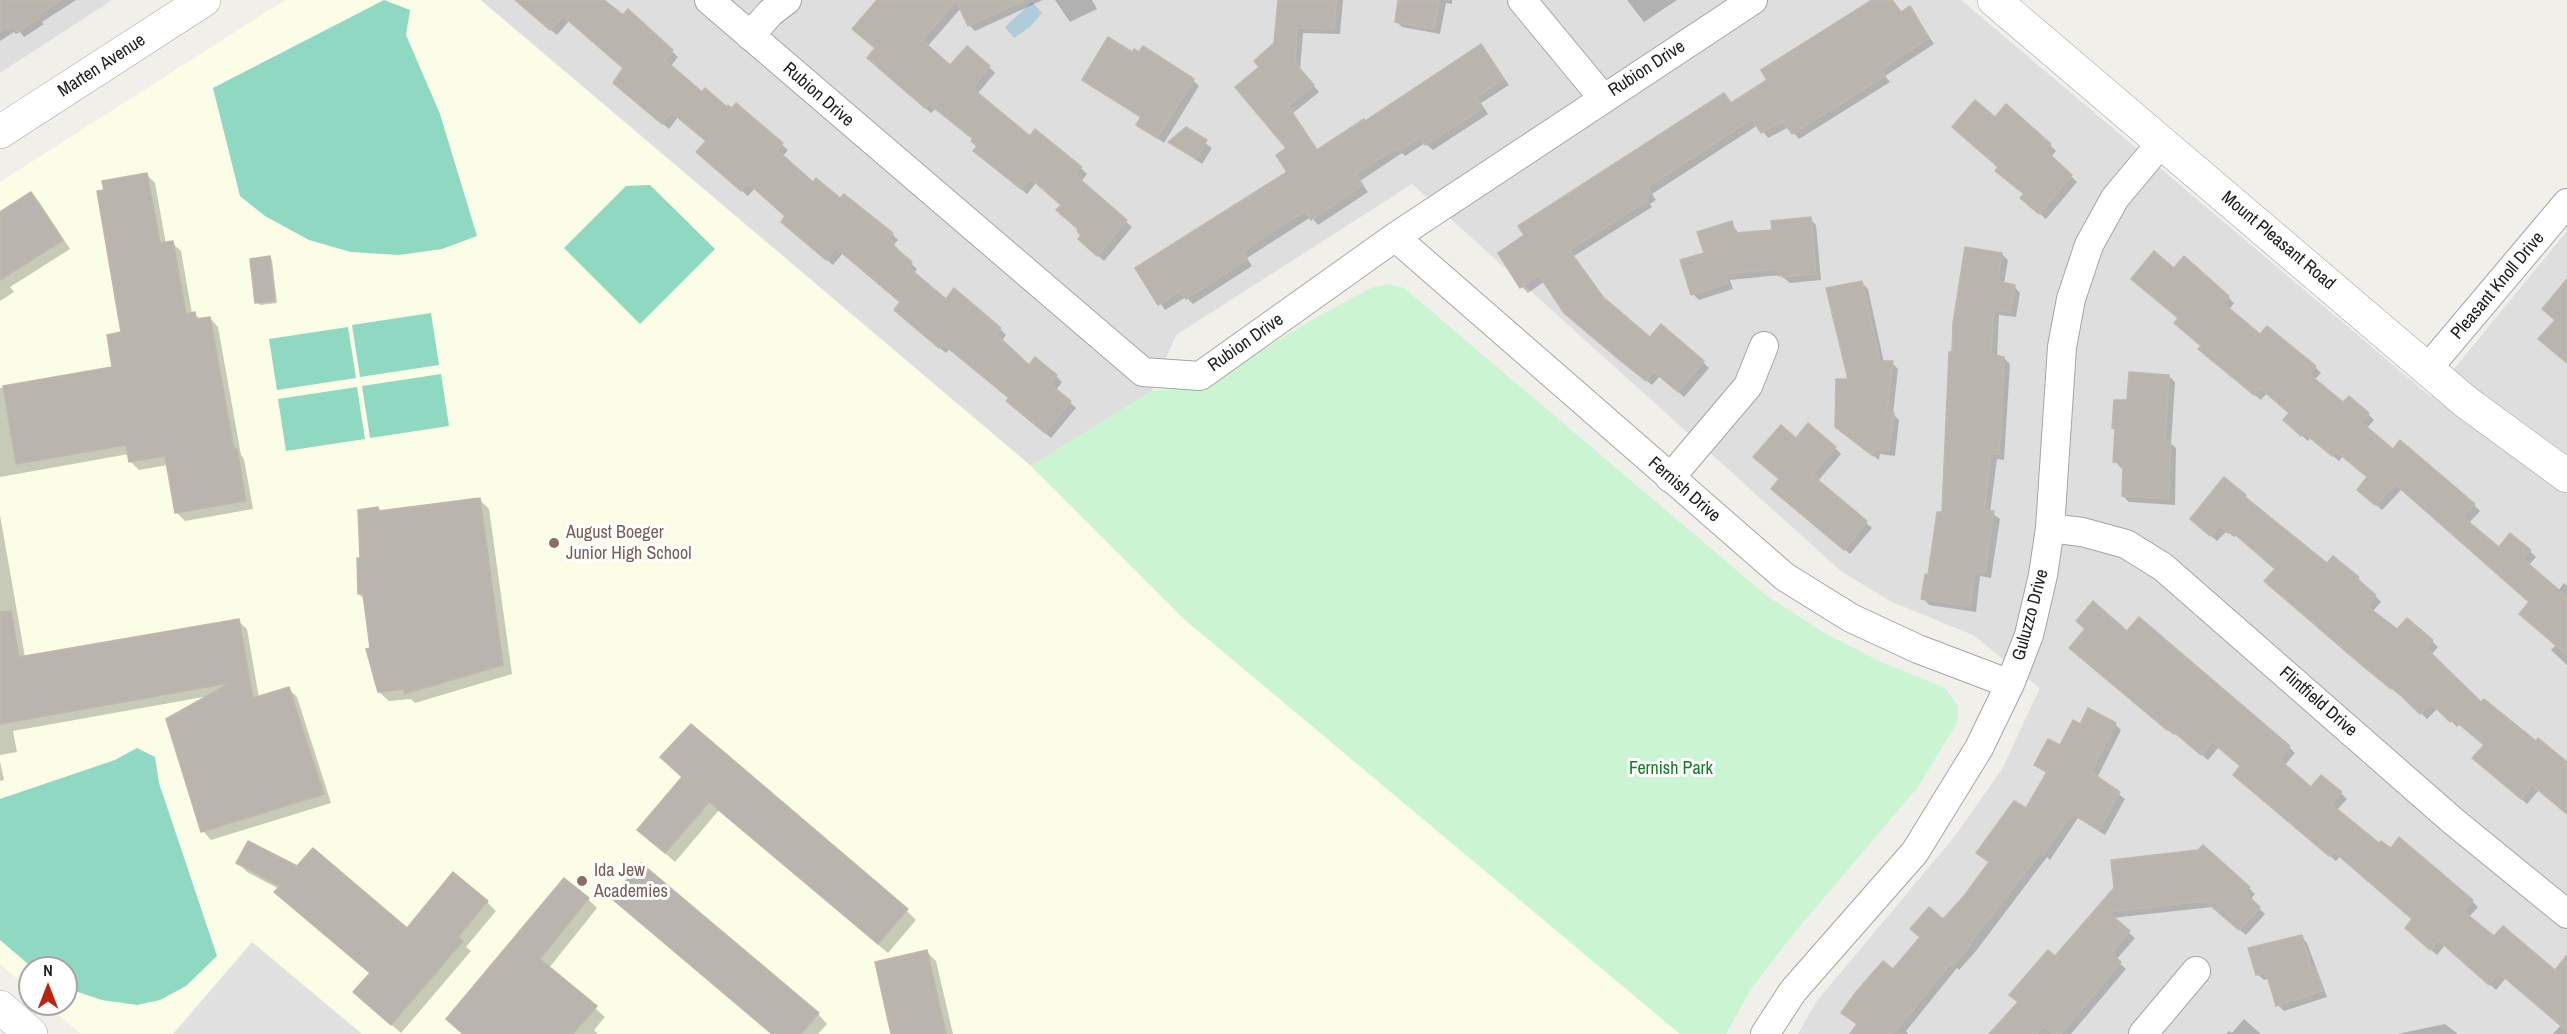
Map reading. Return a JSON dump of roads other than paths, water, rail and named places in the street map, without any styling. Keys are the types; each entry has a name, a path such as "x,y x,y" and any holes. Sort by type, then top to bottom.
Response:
{"street":[{"name":"Marten Avenue","path":"0,132 204,0"},
{"name":"Rubion Drive","path":"710,0 1143,372 1200,376 1395,237 1753,0"},
{"path":"750,36 771,13 787,0"},
{"path":"1522,0 1603,98"},
{"name":"Mount Pleasant Road","path":"1994,0 2466,402 2567,476"},
{"name":"Guluzzo Drive","path":"1765,1034 1792,991 1916,852 1979,748 2010,684 2029,635 2043,575 2050,528 2062,347 2071,299 2090,245 2115,198 2161,143"},
{"name":"Pleasant Knoll Drive","path":"2428,368 2567,203"},
{"name":"Fernish Drive","path":"1395,237 1785,577 1851,618 1918,649 2010,684"},
{"path":"1670,478 1748,386 1764,346"},
{"name":"Flintfield Drive","path":"2050,528 2082,532 2126,544 2163,567 2453,821 2567,914"},
{"path":"2143,1034 2196,971"},
{"path":"0,1007 31,1034"}],"water":[{"path":"1032,2 1042,13 1030,27 1014,38 1005,27"}],"place":[{"name":"August Boeger Junior High School","path":"554,543"},
{"name":"Ida Jew Academies","path":"582,881"}],"park label":[{"name":"Fernish Park","path":"1671,769"}]}
